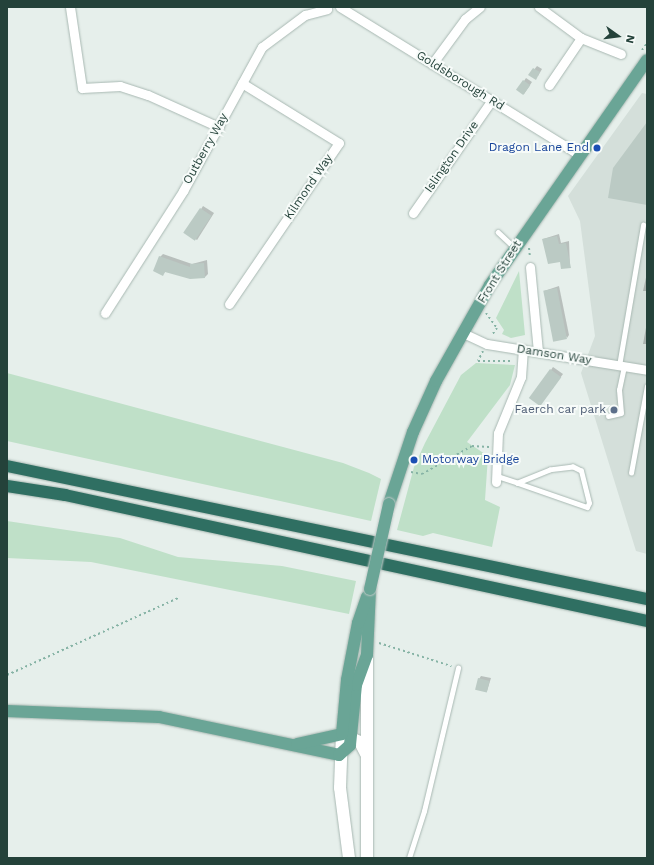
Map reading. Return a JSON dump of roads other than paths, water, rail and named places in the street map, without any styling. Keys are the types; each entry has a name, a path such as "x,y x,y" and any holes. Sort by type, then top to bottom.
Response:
{"highway":[{"path":"7,466 647,599"},
{"path":"7,486 65,495 647,621"}],"main road":[{"name":"Front Street","path":"370,589 398,470 436,381 478,306 515,248 580,155 643,58"},
{"path":"366,858 367,655 370,589"},
{"path":"347,735 358,623 370,589"},
{"path":"349,858 339,755 347,735 356,685 367,655"},
{"path":"7,711 159,717 295,744 339,755"},
{"path":"295,744 347,735"},
{"path":"347,735 366,754"}],"street":[{"path":"70,7 82,88 120,86 148,94 219,127"},
{"name":"Goldsborough Rd","path":"327,8 340,7 580,155"},
{"path":"432,64 465,19 480,7"},
{"path":"539,7 581,38 621,54"},
{"name":"Outberry Way","path":"105,313 183,192 262,47 305,15 327,8"},
{"path":"549,85 581,38"},
{"name":"Kilmond Way","path":"229,304 339,143 242,83"},
{"name":"Islington Drive","path":"413,213 491,100"},
{"path":"530,267 538,352"},
{"name":"Damson Way","path":"463,333 487,344 647,370"},
{"path":"496,479 501,421 515,395 524,361 522,350"}],"lane":[{"path":"608,416 622,413 619,390 621,366 643,225"},
{"path":"498,232 515,248"},
{"path":"631,473 647,386"},
{"path":"496,479 518,484 587,507 589,503 581,471 573,467 550,470 518,484"},
{"path":"409,858 424,811 458,668"}],"place":[{"name":"Dragon Lane End","path":"597,148"},
{"name":"Faerch car park","path":"614,410"},
{"name":"Motorway Bridge","path":"414,460"}]}
